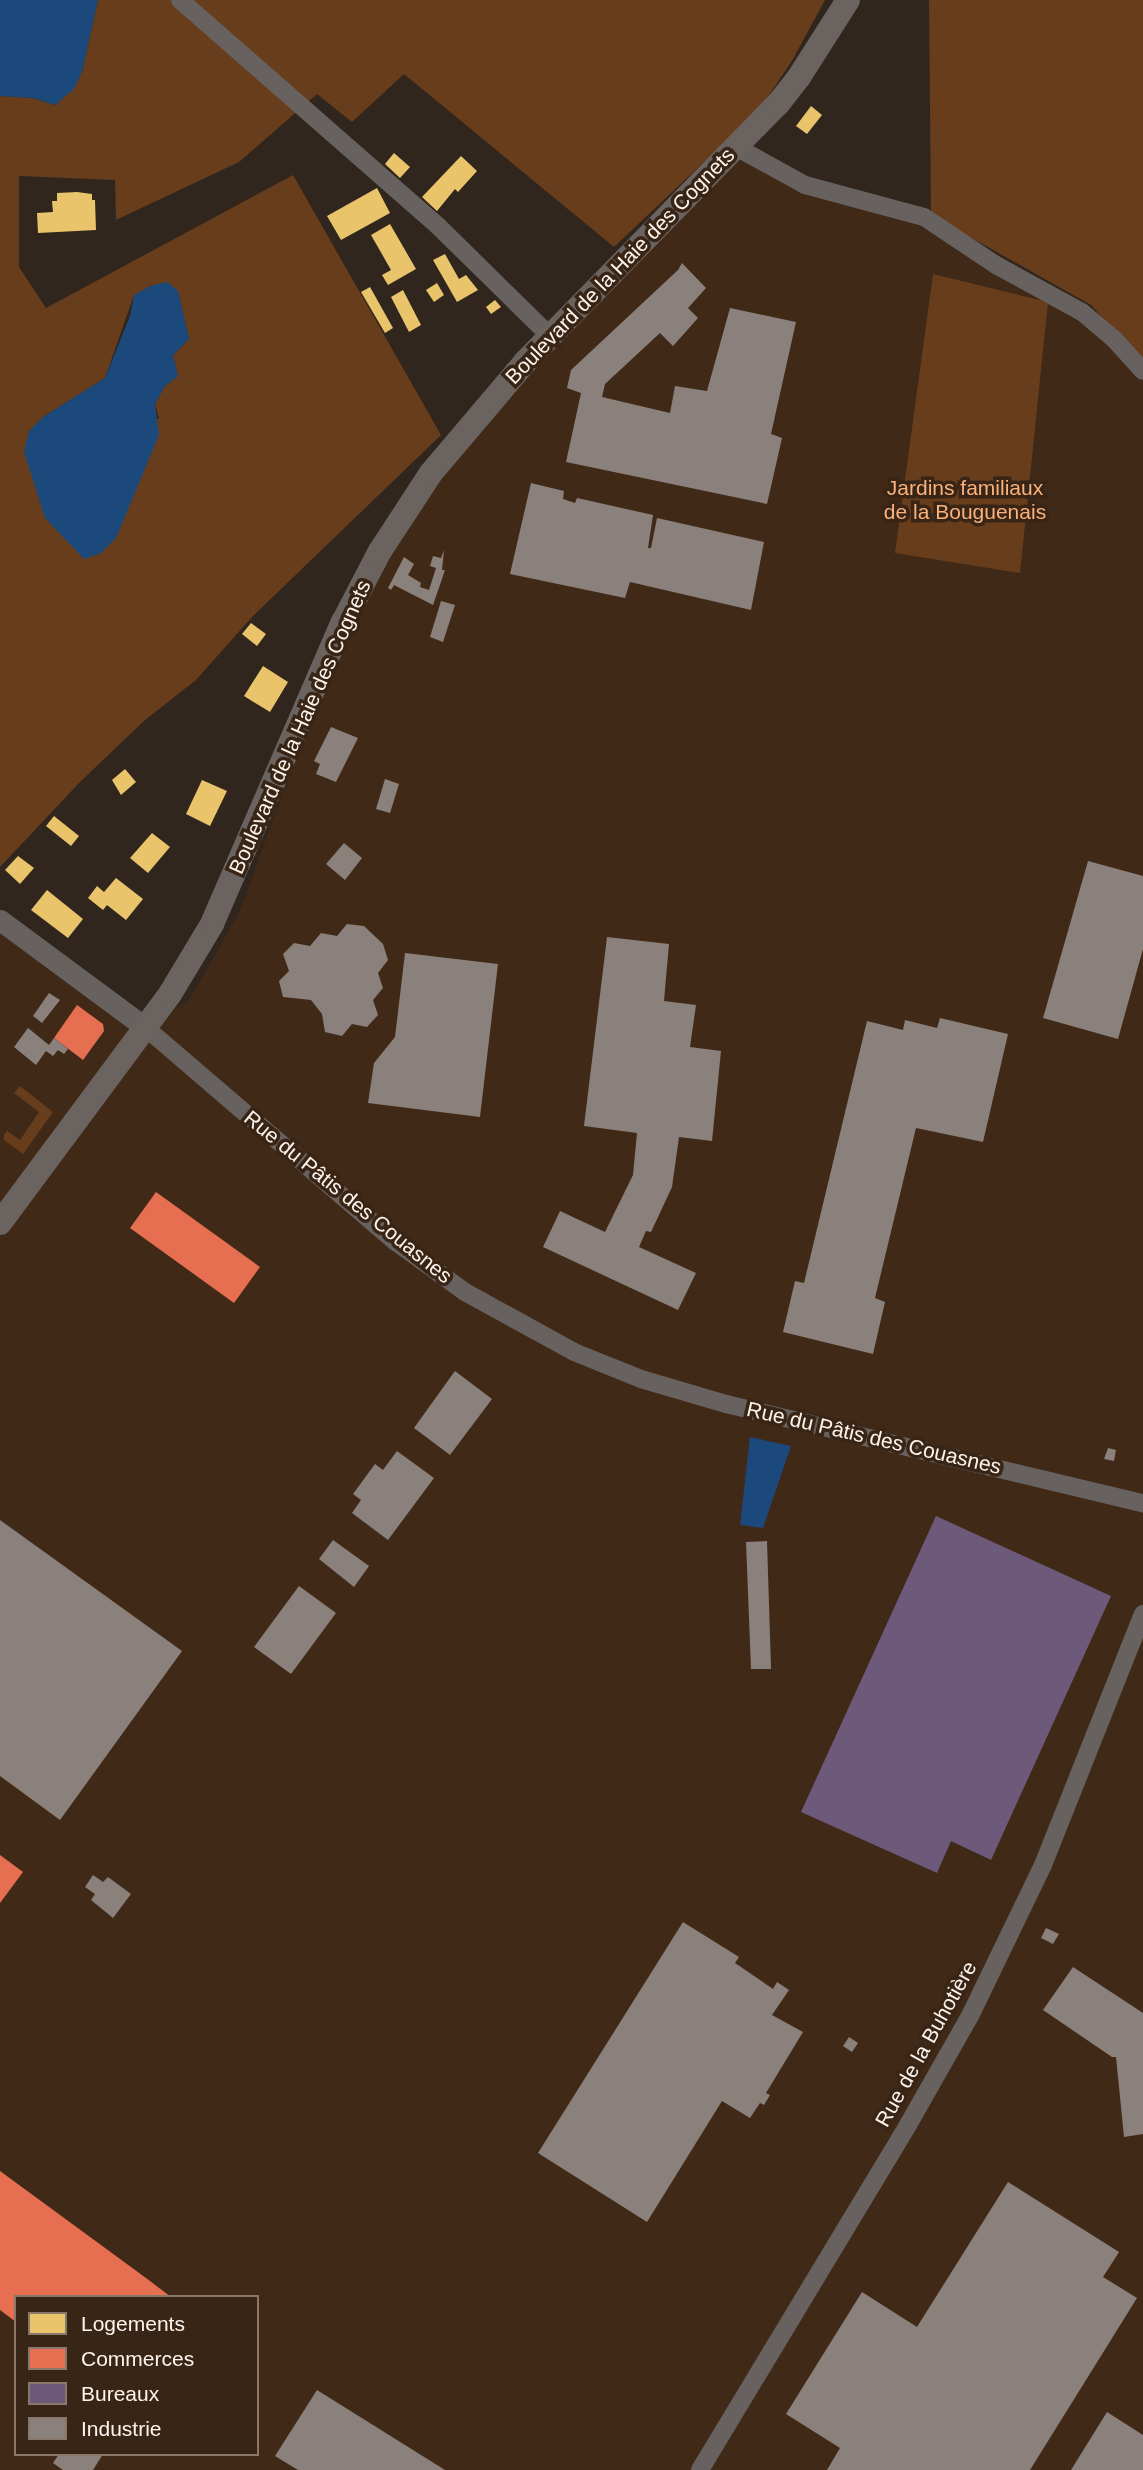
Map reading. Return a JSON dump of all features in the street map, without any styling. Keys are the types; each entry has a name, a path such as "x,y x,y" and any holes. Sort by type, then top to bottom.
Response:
{"main road":[{"name":"Boulevard de la Haie des Cognets","path":"0,1223 146,1028 212,924 261,815 325,659 380,551 453,444 550,336 736,147 799,77 848,0"}],"street":[{"path":"180,0 207,27 320,120 438,226 550,336"},
{"path":"736,147 805,185 924,217 996,265 1082,312 1114,339 1143,371"},
{"name":"Rue du Pâtis des Couasnes","path":"3,928 146,1028 397,1242 465,1292 574,1352 642,1379 726,1405 1143,1503"},
{"name":"Rue de la Buhotière","path":"699,2470 908,2125 970,2015 1043,1865 1143,1614"}],"shaded area":[{"path":"743,157 810,187 920,226 994,271 1073,313 1110,344 1143,380 1143,2470 0,2470 0,933 145,1028 190,999 240,911 287,782 338,658 386,562 420,507 461,450 514,390"}],"green space":[{"path":"98,0 825,0 793,59 760,109 614,247 404,74 352,122 317,94 239,162 116,220 115,180 19,176 19,267 46,308 293,175 441,435 252,617 196,680 145,720 80,782 0,867 0,96 33,98 55,105 82,72","holes":["178,292 189,339 173,355 177,376 164,387 155,404 159,419 43,417 105,378 134,295"]},
{"path":"929,0 1143,0 1143,362 1091,305 931,215"},
{"name":"Jardins familiaux de la Bouguenais","path":"933,274 1048,302 1020,573 895,553"},
{"path":"20,1086 53,1112 23,1154 4,1140 7,1131 20,1140 39,1112 14,1093"}],"water":[{"path":"0,0 98,0 82,72 74,89 55,105 33,98 0,96"},
{"path":"167,282 178,291 189,339 173,355 178,376 164,387 155,404 159,435 116,538 101,553 84,559 45,518 24,452 29,431 43,417 105,378 130,316 134,295 150,286"},
{"path":"750,1437 791,1446 763,1528 740,1525"}],"building: Logements":[{"path":"811,106 822,115 807,134 796,126"},
{"path":"394,153 410,167 400,178 385,164"},
{"path":"461,156 477,171 458,192 455,189 437,211 422,197"},
{"path":"377,188 390,213 341,240 327,216"},
{"path":"57,193 92,194 92,200 95,200 96,230 38,233 37,213 53,212 52,201 57,201"},
{"path":"390,224 416,269 388,285 382,275 391,270 371,235"},
{"path":"445,254 459,279 466,275 478,290 457,302 433,260"},
{"path":"437,283 444,295 434,302 426,290"},
{"path":"370,287 393,328 385,333 361,292"},
{"path":"403,290 421,325 409,332 391,297"},
{"path":"495,300 501,307 491,314 486,307"},
{"path":"251,623 266,634 257,646 242,634"},
{"path":"263,666 288,682 270,712 244,696"},
{"path":"125,769 136,782 121,795 112,780"},
{"path":"202,780 227,791 210,826 186,814"},
{"path":"54,816 79,836 71,846 46,826"},
{"path":"152,833 170,847 148,873 130,858"},
{"path":"18,856 34,868 20,884 5,870"},
{"path":"116,878 143,899 126,920 107,905 103,910 88,898 97,886 104,892"},
{"path":"47,890 83,919 68,938 31,910"}],"building: Commerces":[{"path":"77,1005 103,1024 104,1031 83,1060 54,1038"},
{"path":"156,1192 260,1267 234,1303 130,1228"},
{"path":"0,1855 23,1872 0,1903"},
{"path":"0,2171 168,2295 14,2295 14,2320 0,2310"}],"building: Bureaux":[{"path":"936,1516 1111,1596 991,1860 951,1841 937,1873 801,1812"}],"building: Industrie":[{"path":"682,263 706,288 688,308 698,318 673,346 660,333 605,384 602,397 670,413 675,386 707,391 730,308 796,322 771,434 782,438 767,504 566,462 581,393 567,388 571,370 678,270"},
{"path":"531,483 564,491 563,499 575,503 577,498 653,515 648,548 651,548 657,518 764,542 751,610 630,582 625,598 510,574"},
{"path":"444,550 442,570 445,570 433,605 394,585 391,590 388,588 404,557 414,564 408,575 421,583 420,587 429,590 436,568 430,566 433,556 441,558"},
{"path":"441,601 455,605 443,642 430,637"},
{"path":"331,727 358,738 336,782 316,774 320,764 314,761"},
{"path":"385,779 399,784 390,813 376,809"},
{"path":"344,843 362,858 345,880 326,864"},
{"path":"1088,861 1143,876 1143,949 1118,1039 1043,1018"},
{"path":"347,924 364,926 383,944 388,960 378,973 383,988 373,1000 378,1015 367,1027 352,1024 342,1036 325,1032 322,1014 311,1000 283,997 279,981 289,971 283,954 294,943 310,946 321,933 337,936"},
{"path":"607,937 669,944 664,1001 696,1005 690,1047 721,1051 712,1141 679,1137 672,1187 651,1232 646,1231 639,1247 696,1273 678,1310 543,1247 560,1211 605,1232 633,1175 637,1133 584,1126"},
{"path":"405,953 498,964 480,1117 368,1103 374,1063 395,1037"},
{"path":"49,993 60,1000 42,1023 33,1016"},
{"path":"940,1018 1008,1034 983,1142 916,1128 875,1298 885,1302 873,1354 783,1332 795,1281 804,1283 867,1021 903,1030 905,1020 937,1028"},
{"path":"28,1028 49,1045 54,1038 68,1049 64,1054 58,1050 53,1056 46,1051 36,1065 14,1047"},
{"path":"455,1371 492,1399 450,1455 414,1428"},
{"path":"1108,1448 1116,1450 1114,1461 1104,1459"},
{"path":"397,1451 434,1478 388,1540 352,1513 361,1500 353,1494 375,1464 383,1470"},
{"path":"0,1520 182,1651 60,1820 0,1776"},
{"path":"333,1540 369,1566 354,1587 319,1559"},
{"path":"767,1541 771,1669 751,1669 746,1542"},
{"path":"299,1586 336,1613 291,1674 254,1647"},
{"path":"93,1875 103,1882 108,1877 131,1894 113,1918 91,1900 95,1894 85,1887"},
{"path":"683,1922 739,1957 735,1963 773,1989 777,1982 789,1990 772,2015 803,2032 766,2093 770,2095 764,2105 760,2103 750,2118 722,2101 647,2222 538,2153"},
{"path":"1046,1928 1059,1934 1053,1944 1041,1938"},
{"path":"1073,1967 1143,2013 1143,2134 1124,2137 1116,2057 1112,2057 1043,2010"},
{"path":"849,2037 858,2043 852,2052 843,2046"},
{"path":"1008,2182 1119,2252 1103,2277 1137,2298 1030,2470 827,2470 840,2448 786,2414 862,2292 917,2327"},
{"path":"317,2390 445,2470 298,2470 275,2456"},
{"path":"1107,2412 1143,2435 1143,2470 1071,2470"},
{"path":"58,2456 102,2456 93,2470 63,2470 53,2463"}]}
